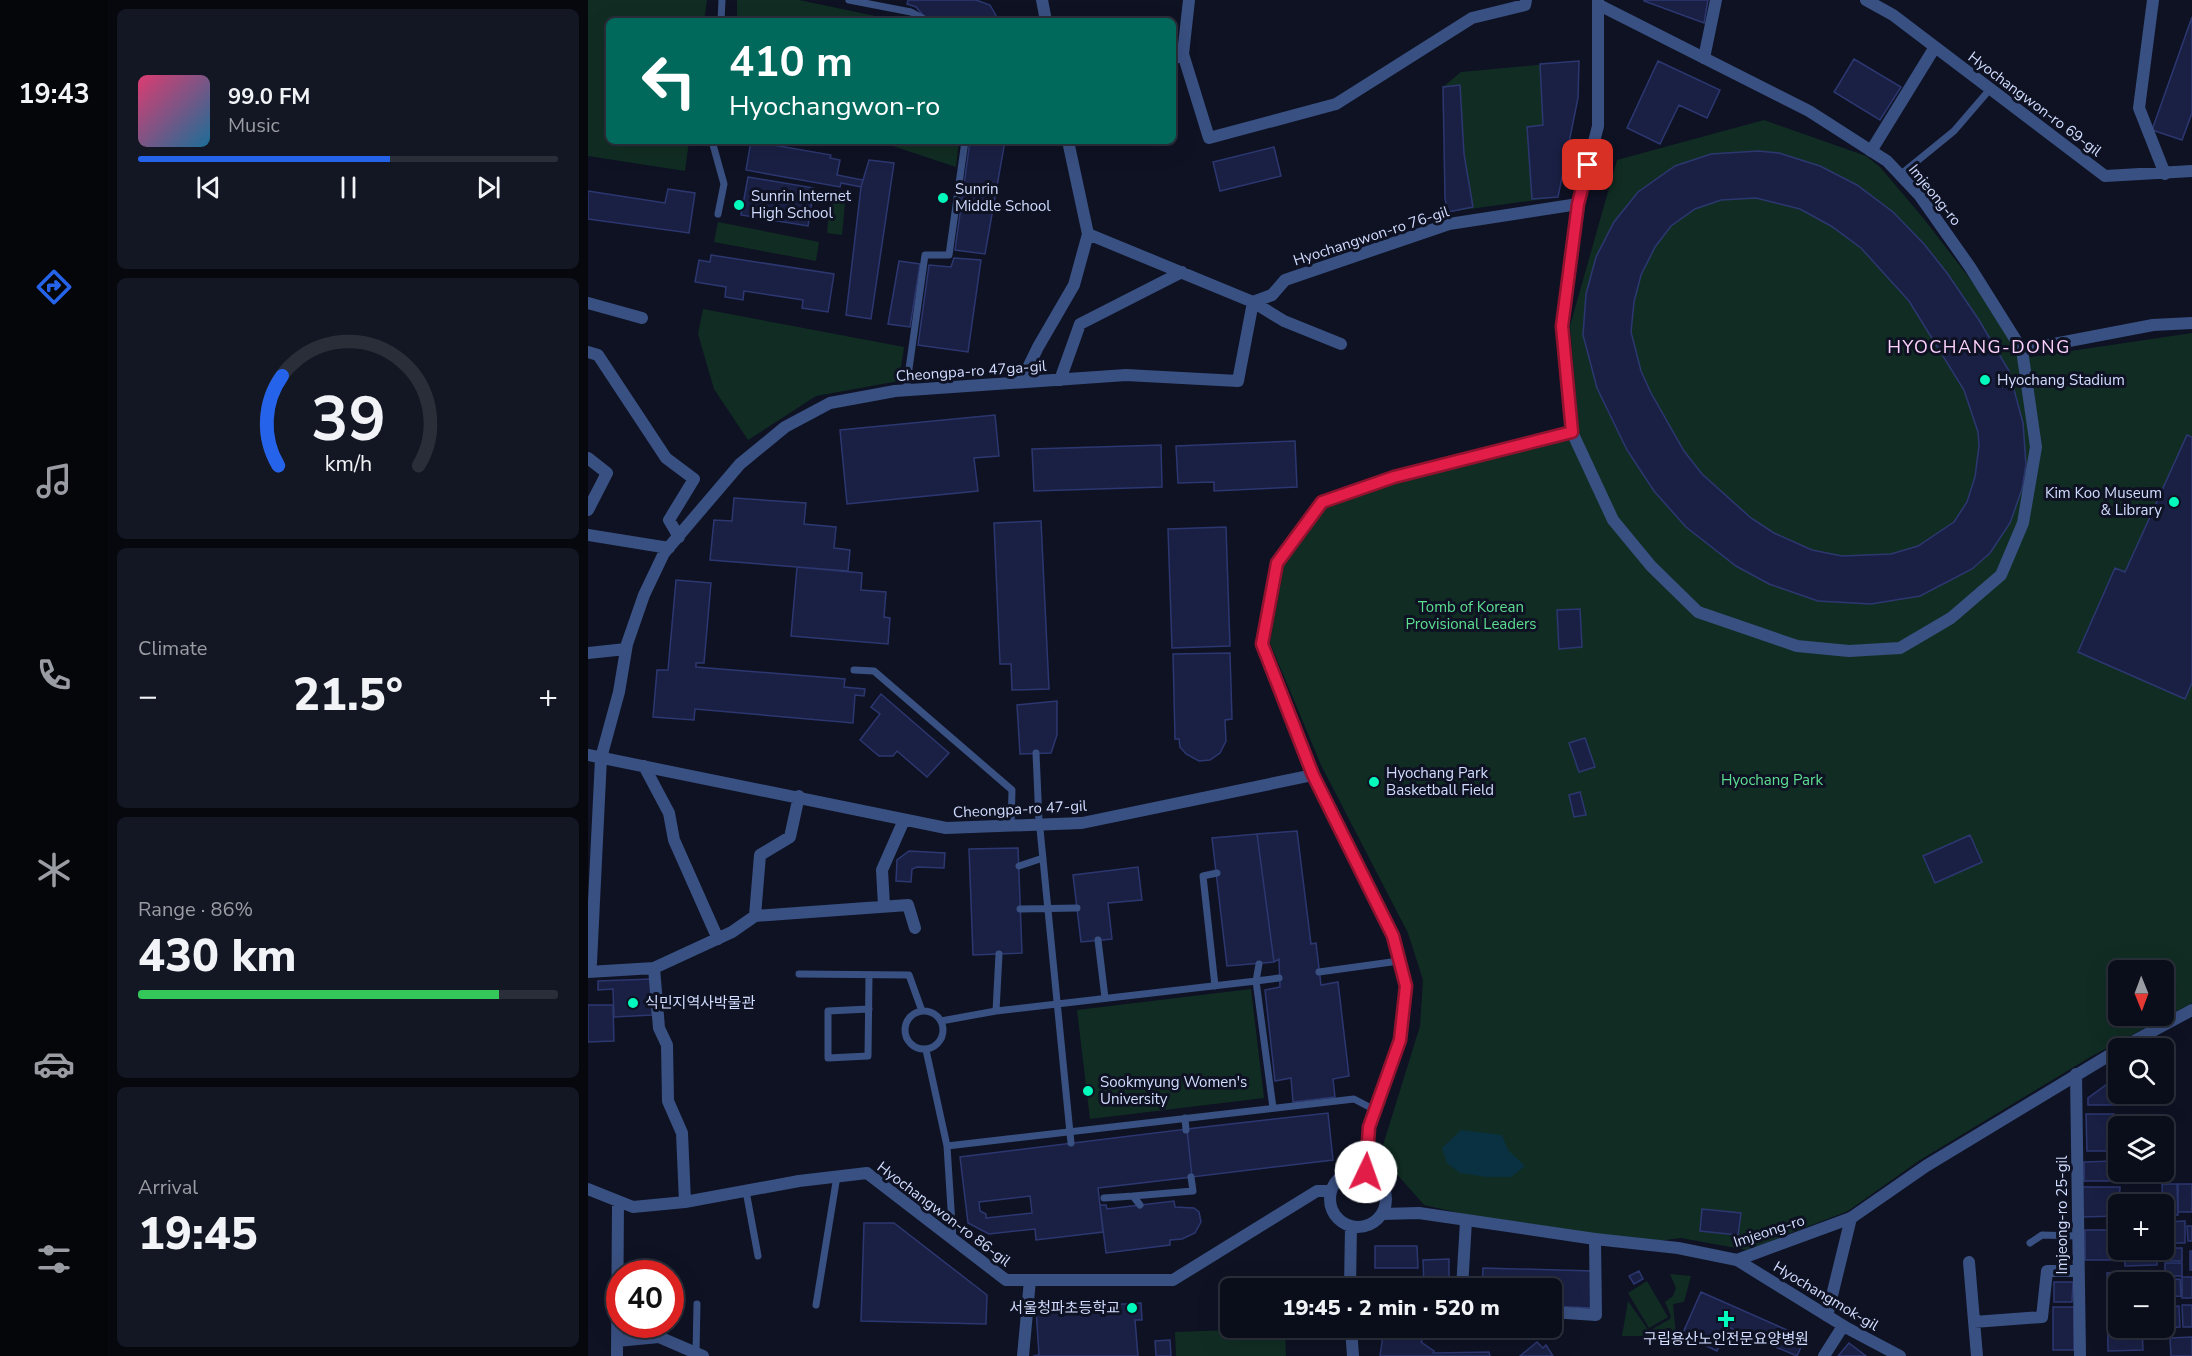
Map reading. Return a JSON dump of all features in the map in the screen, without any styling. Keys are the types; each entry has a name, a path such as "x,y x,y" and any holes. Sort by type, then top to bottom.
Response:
{"street":[{"path":"1042,0 1045,18"},
{"path":"1189,0 1178,57 1209,138 1336,104 1472,18 1526,5 1526,0"},
{"path":"1704,58 1716,0"},
{"path":"2154,0 2139,108 2165,174"},
{"path":"1598,2 1598,126 1578,204 1562,326 1572,432 1613,520 1651,566 1698,612 1797,646 1849,651 1900,648 1950,618 2001,575 2023,523 2036,447 2022,350 2153,325 2192,323"},
{"name":"Imjeong-ro","path":"1598,2 1809,111 1871,151 1900,175 1920,196 1964,258 2022,350"},
{"name":"Hyochangwon-ro 69-gil","path":"1875,2 1991,87 2105,176 2192,171"},
{"path":"1871,151 1935,47"},
{"path":"1021,382 1074,285 1088,234 1069,144"},
{"name":"Hyochangwon-ro 76-gil","path":"1253,302 1272,295 1285,280 1449,224 1578,204"},
{"path":"1088,234 1253,302 1284,321 1341,344"},
{"path":"1060,380 1080,324 1182,272"},
{"name":"Cheongpa-ro 47ga-gil","path":"588,970 591,963 594,789 619,692 626,649 644,594 669,548 740,464 785,427 830,403 906,390 1126,375 1238,381 1253,302"},
{"path":"588,303 642,318"},
{"path":"588,352 598,355 618,380 666,458 694,479 669,520 679,537"},
{"path":"1366,1172 1369,1127 1400,1040 1406,986 1393,936 1313,775 1262,644 1277,563 1322,502 1394,477 1572,432"},
{"path":"588,458 607,474 588,510"},
{"path":"588,535 669,548"},
{"path":"588,653 626,649"},
{"name":"Cheongpa-ro 47-gil","path":"588,755 799,796 946,828 1082,823 1313,775"},
{"path":"644,766 669,813 674,840 718,939"},
{"path":"755,916 760,855 790,837 799,796"},
{"path":"884,906 882,870 904,820"},
{"path":"588,970 654,968 718,939 755,916 908,905 915,927"},
{"path":"654,968 659,1028 667,1045 668,1101 682,1133 685,1202"},
{"name":"Imjeong-ro","path":"2140,1038 2192,1010"},
{"name":"Imjeong-ro","path":"1382,1214 1419,1213 1595,1239 1678,1248 1737,1260 1851,1218 1926,1166 2108,1056"},
{"name":"Imjeong-ro 25-gil","path":"2076,1074 2080,1356"},
{"path":"1348,1172 1366,1172 1381,1181 1385,1189 1386,1197 1382,1214 1368,1225 1351,1226 1336,1216 1332,1209 1331,1191 1335,1183 1348,1172"},
{"name":"Hyochangwon-ro 86-gil","path":"588,1189 633,1207 685,1202 867,1173 1006,1280 1173,1280 1317,1191 1331,1191"},
{"path":"617,1356 618,1201"},
{"path":"1827,1316 1851,1218"},
{"path":"1463,1278 1466,1221"},
{"path":"1350,1278 1351,1226"},
{"path":"1562,1313 1596,1315 1595,1239"},
{"name":"Hyochangmok-gil","path":"1737,1260 1843,1326 1900,1356"},
{"path":"1968,1262 1977,1356"},
{"path":"1974,1322 2042,1317 2047,1271 2077,1271"},
{"path":"1023,1356 1030,1280"},
{"path":"1824,1356 1843,1326"},
{"path":"617,1341 659,1337 699,1355"},
{"path":"1352,1338 1353,1356"}],"lane":[{"path":"721,18 722,0"},
{"path":"849,0 911,12 922,18"},
{"path":"1900,175 1954,131 1991,87"},
{"path":"713,144 724,184 718,214"},
{"path":"906,390 925,255 949,255 965,144"},
{"path":"854,670 874,671 1012,790 1011,827"},
{"path":"1036,753 1040,825 1071,1143"},
{"path":"1019,866 1043,858"},
{"path":"1215,986 1203,876 1217,873"},
{"path":"1020,909 1077,908"},
{"path":"1098,940 1105,998"},
{"path":"996,1011 999,954"},
{"path":"1319,972 1400,961"},
{"path":"1259,964 1256,981 1273,1108"},
{"path":"799,974 909,975 922,1011"},
{"path":"869,975 869,1010 868,1056 828,1058 828,1011 869,1010"},
{"path":"941,1021 996,1011 1280,978"},
{"path":"922,1011 933,1013 941,1021 943,1031 940,1041 926,1050 914,1047 904,1033 907,1021 922,1011"},
{"path":"926,1050 947,1146 953,1240"},
{"path":"947,1146 1354,1099 1375,1110"},
{"path":"1185,1118 1186,1130"},
{"path":"816,1305 837,1176"},
{"path":"1104,1198 1193,1191 1191,1177"},
{"path":"746,1191 758,1256"},
{"path":"1133,1196 1140,1205"},
{"path":"2030,1243 2042,1236 2077,1236"},
{"path":"697,1304 699,1355"}],"green space":[{"path":"588,0 707,0 704,18 606,18 606,144 689,144 685,171 588,156"},
{"path":"737,0 799,0 885,18 737,18"},
{"path":"1579,61 1578,98 1558,197 1448,212 1445,199 1443,87 1461,72"},
{"name":"Hyochang Park","path":"1764,120 1866,156 1880,167 1924,219 2030,357 2192,333 2192,1003 2174,1013 2174,960 2108,960 2108,1026 2149,1026 2126,1038 2108,1038 2108,1048 1920,1160 1848,1211 1747,1250 1681,1238 1643,1243 1505,1223 1424,1205 1380,1155 1420,1026 1423,980 1408,933 1321,765 1270,643 1284,565 1326,508 1396,482 1579,434 1570,326 1617,160"},
{"path":"884,144 959,144 956,167"},
{"path":"831,191 846,193 842,235 827,233"},
{"path":"718,222 819,242 816,261 714,242"},
{"path":"703,309 904,347 899,381 816,396 748,440 714,389 698,334"},
{"path":"1251,989 1264,1098 1090,1119 1077,1010"},
{"path":"1670,1274 1691,1276 1684,1302 1673,1304 1676,1336 1622,1336 1628,1301 1649,1331 1670,1319 1671,1316 1665,1302 1673,1296 1676,1288"},
{"path":"1647,1281 1668,1317 1649,1328 1628,1293"},
{"path":"1220,1330 1220,1338 1285,1338 1286,1356 1176,1356 1175,1332"}],"water":[{"path":"1461,1130 1502,1135 1508,1150 1525,1166 1511,1177 1487,1177 1460,1173 1447,1163 1442,1148"}],"building":[{"path":"908,0 976,0 990,5 997,18 925,18 916,7 907,4"},
{"path":"1708,0 1704,23 1644,1"},
{"path":"2192,17 2192,113 2182,140 2152,130"},
{"path":"1854,59 1901,87 1880,120 1834,92"},
{"path":"1579,61 1578,98 1558,197 1532,199 1527,127 1543,125 1540,64"},
{"path":"1658,61 1720,90 1707,118 1679,105 1660,144 1627,128"},
{"path":"1460,85 1464,154 1473,207 1448,212 1445,199 1443,87"},
{"path":"750,144 768,144 831,155 830,158 840,160 837,175 863,180 861,187 841,183 840,187 746,170"},
{"path":"970,144 1004,144 985,254 955,250"},
{"path":"1274,147 1281,176 1220,191 1213,162"},
{"name":"Hyochang Stadium","path":"1758,151 1779,153 1820,166 1857,185 1893,212 1924,244 1979,320 2009,371 2023,423 2026,465 2022,489 2010,523 1990,553 1972,569 1920,596 1871,604 1818,601 1769,584 1736,566 1686,527 1654,491 1627,450 1597,388 1583,335 1586,294 1596,257 1614,222 1638,192 1675,166 1711,154","holes":["1756,198 1800,209 1831,226 1861,248 1909,301 1964,390 1978,432 1979,446 1975,477 1967,502 1954,522 1918,546 1891,554 1842,556 1812,550 1774,533 1751,518 1702,474 1684,451 1641,371 1631,332 1634,302 1641,275 1655,247 1671,226 1695,209 1721,200"]},
{"path":"869,160 894,163 871,319 846,315 861,187"},
{"path":"748,177 814,188 808,226 741,215"},
{"path":"668,189 695,193 689,233 588,219 588,191 665,203"},
{"path":"711,255 834,274 828,312 802,308 803,300 744,291 743,300 725,297 726,287 695,282 699,260 710,262"},
{"path":"954,258 981,260 968,352 918,345 929,265 951,267"},
{"path":"899,261 920,264 910,327 888,324"},
{"path":"995,415 999,456 974,458 978,491 847,504 840,430"},
{"name":"Kim Koo Museum & Library","path":"2187,435 2192,437 2192,683 2185,699 2078,652 2115,568 2125,572"},
{"path":"1295,441 1297,487 1214,491 1214,482 1178,483 1176,446"},
{"path":"1161,445 1162,487 1034,491 1032,449"},
{"path":"734,498 806,503 804,524 836,527 834,548 850,550 848,571 710,560 714,520 732,521"},
{"path":"1041,521 1049,689 1012,690 1011,664 1000,664 994,523"},
{"path":"1226,527 1230,646 1172,648 1168,529"},
{"path":"797,567 862,573 861,590 886,592 884,617 890,618 888,644 791,636"},
{"path":"676,580 711,583 704,663 696,663 696,667 845,679 844,687 865,689 864,696 855,695 853,723 695,709 694,720 653,717 657,670 668,670"},
{"path":"1580,609 1582,647 1559,649 1557,610"},
{"path":"1230,653 1232,719 1225,720 1226,741 1220,753 1210,760 1199,761 1186,754 1180,747 1179,739 1175,739 1173,654"},
{"path":"881,694 949,753 927,777 897,751 893,756 879,756 860,740 880,714 871,707"},
{"path":"1057,701 1057,735 1051,753 1020,754 1017,705"},
{"path":"1585,738 1595,767 1579,772 1569,743"},
{"path":"1580,792 1586,815 1574,817 1569,795"},
{"path":"1297,831 1311,944 1316,943 1321,985 1338,982 1349,1076 1333,1079 1335,1097 1293,1102 1291,1078 1275,1081 1265,990 1280,987 1279,959 1274,962 1257,834"},
{"path":"1257,834 1274,962 1227,966 1212,838"},
{"path":"1970,835 1982,862 1935,883 1923,856"},
{"path":"1018,848 1022,953 973,955 969,849"},
{"path":"909,851 945,853 944,868 917,867 912,869 911,882 896,881 897,860"},
{"path":"1138,867 1142,900 1108,903 1112,939 1081,942 1073,875"},
{"name":"식민지역사박물관","path":"651,979 652,1015 614,1017 613,989 598,990 598,981"},
{"path":"588,1005 613,1005 614,1041 588,1042"},
{"path":"2108,1083 2108,1104 2121,1105 2088,1105 2088,1098"},
{"path":"1328,1113 1333,1160 1192,1177 1187,1129"},
{"path":"2086,1114 2114,1114 2114,1116 2108,1116 2108,1151 2087,1151"},
{"path":"1187,1129 1192,1177 1098,1188 1103,1232 1036,1240 1035,1229 989,1234 968,1223 960,1157","holes":["1030,1196 1032,1213 986,1218 986,1214 980,1211 979,1202"]},
{"path":"2108,1161 2108,1181 2084,1181 2084,1162"},
{"path":"2162,1184 2177,1184 2178,1215 2174,1215 2174,1194 2162,1194"},
{"path":"2178,1184 2192,1184 2192,1212 2178,1212"},
{"path":"2081,1187 2120,1187 2120,1194 2108,1194 2108,1216 2081,1217"},
{"path":"1174,1201 1175,1207 1194,1208 1199,1212 1201,1222 1195,1233 1182,1239 1170,1240 1170,1245 1106,1253 1100,1205 1106,1205 1107,1209"},
{"path":"1702,1209 1741,1213 1738,1235 1700,1231"},
{"path":"2185,1221 2185,1243 2174,1243 2174,1222"},
{"path":"864,1223 894,1223 987,1295 986,1324 861,1321"},
{"path":"2187,1226 2192,1226 2192,1241 2188,1241"},
{"path":"2085,1230 2108,1230 2108,1260 2085,1260"},
{"path":"1375,1246 1417,1246 1418,1268 1375,1268"},
{"path":"2174,1248 2182,1248 2182,1261 2164,1261 2174,1260"},
{"path":"2190,1251 2192,1251 2192,1270 2190,1270"},
{"path":"1449,1259 1449,1278 1424,1278 1423,1260"},
{"path":"2125,1260 2157,1260 2157,1265 2125,1266"},
{"path":"2165,1263 2182,1263 2182,1276 2174,1276 2174,1272 2165,1272"},
{"path":"1483,1268 1594,1271 1592,1308 1562,1307 1562,1278 1482,1278"},
{"path":"1639,1271 1643,1279 1634,1284 1629,1276"},
{"path":"2107,1273 2108,1338 2142,1338 2143,1350 2108,1351"},
{"path":"2182,1277 2192,1277 2192,1298 2182,1298"},
{"path":"2174,1279 2180,1279 2181,1296 2174,1296"},
{"path":"2054,1282 2073,1282 2072,1302 2054,1302"},
{"name":"구립용산노인전문요양병원","path":"1701,1292 1805,1338 1797,1356 1728,1327 1717,1351 1682,1335"},
{"path":"1141,1303 1142,1320 1135,1320 1138,1356 1033,1356 1039,1355 1036,1309"},
{"path":"2182,1305 2192,1305 2192,1327 2183,1327"},
{"path":"2174,1306 2179,1306 2180,1327 2174,1327"},
{"path":"2053,1307 2074,1307 2074,1350 2053,1350"},
{"path":"2192,1337 2192,1356 2171,1356 2170,1338"},
{"path":"1383,1338 1422,1338 1421,1342 1434,1351 1433,1353 1489,1352 1490,1356 1380,1356"},
{"path":"1170,1340 1171,1356 1156,1356 1155,1341"},
{"path":"1537,1342 1543,1348 1546,1345 1553,1356 1520,1356"},
{"path":"1849,1343 1866,1356 1838,1356"}],"place":[{"name":"Sunrin Middle School","path":"943,198"},
{"name":"Sunrin Internet High School","path":"739,205"},
{"name":"Hyochang Stadium","path":"1985,380"},
{"name":"Kim Koo Museum & Library","path":"2174,502"},
{"name":"Hyochang Park Basketball Field","path":"1374,782"},
{"name":"식민지역사박물관","path":"633,1003"},
{"name":"Sookmyung Women's University","path":"1088,1091"},
{"name":"서울청파초등학교","path":"1132,1308"},
{"name":"구립용산노인전문요양병원","path":"1726,1319"}],"district":[{"name":"HYOCHANG-DONG","path":"1979,347"}],"route":[{"path":"1366,1172 1369,1127 1400,1040 1406,986 1393,936 1313,775 1262,644 1277,563 1322,502 1394,477 1572,432 1562,326 1578,204 1588,165"}],"park label":[{"name":"Tomb of Korean Provisional Leaders","path":"1471,616"}]}
